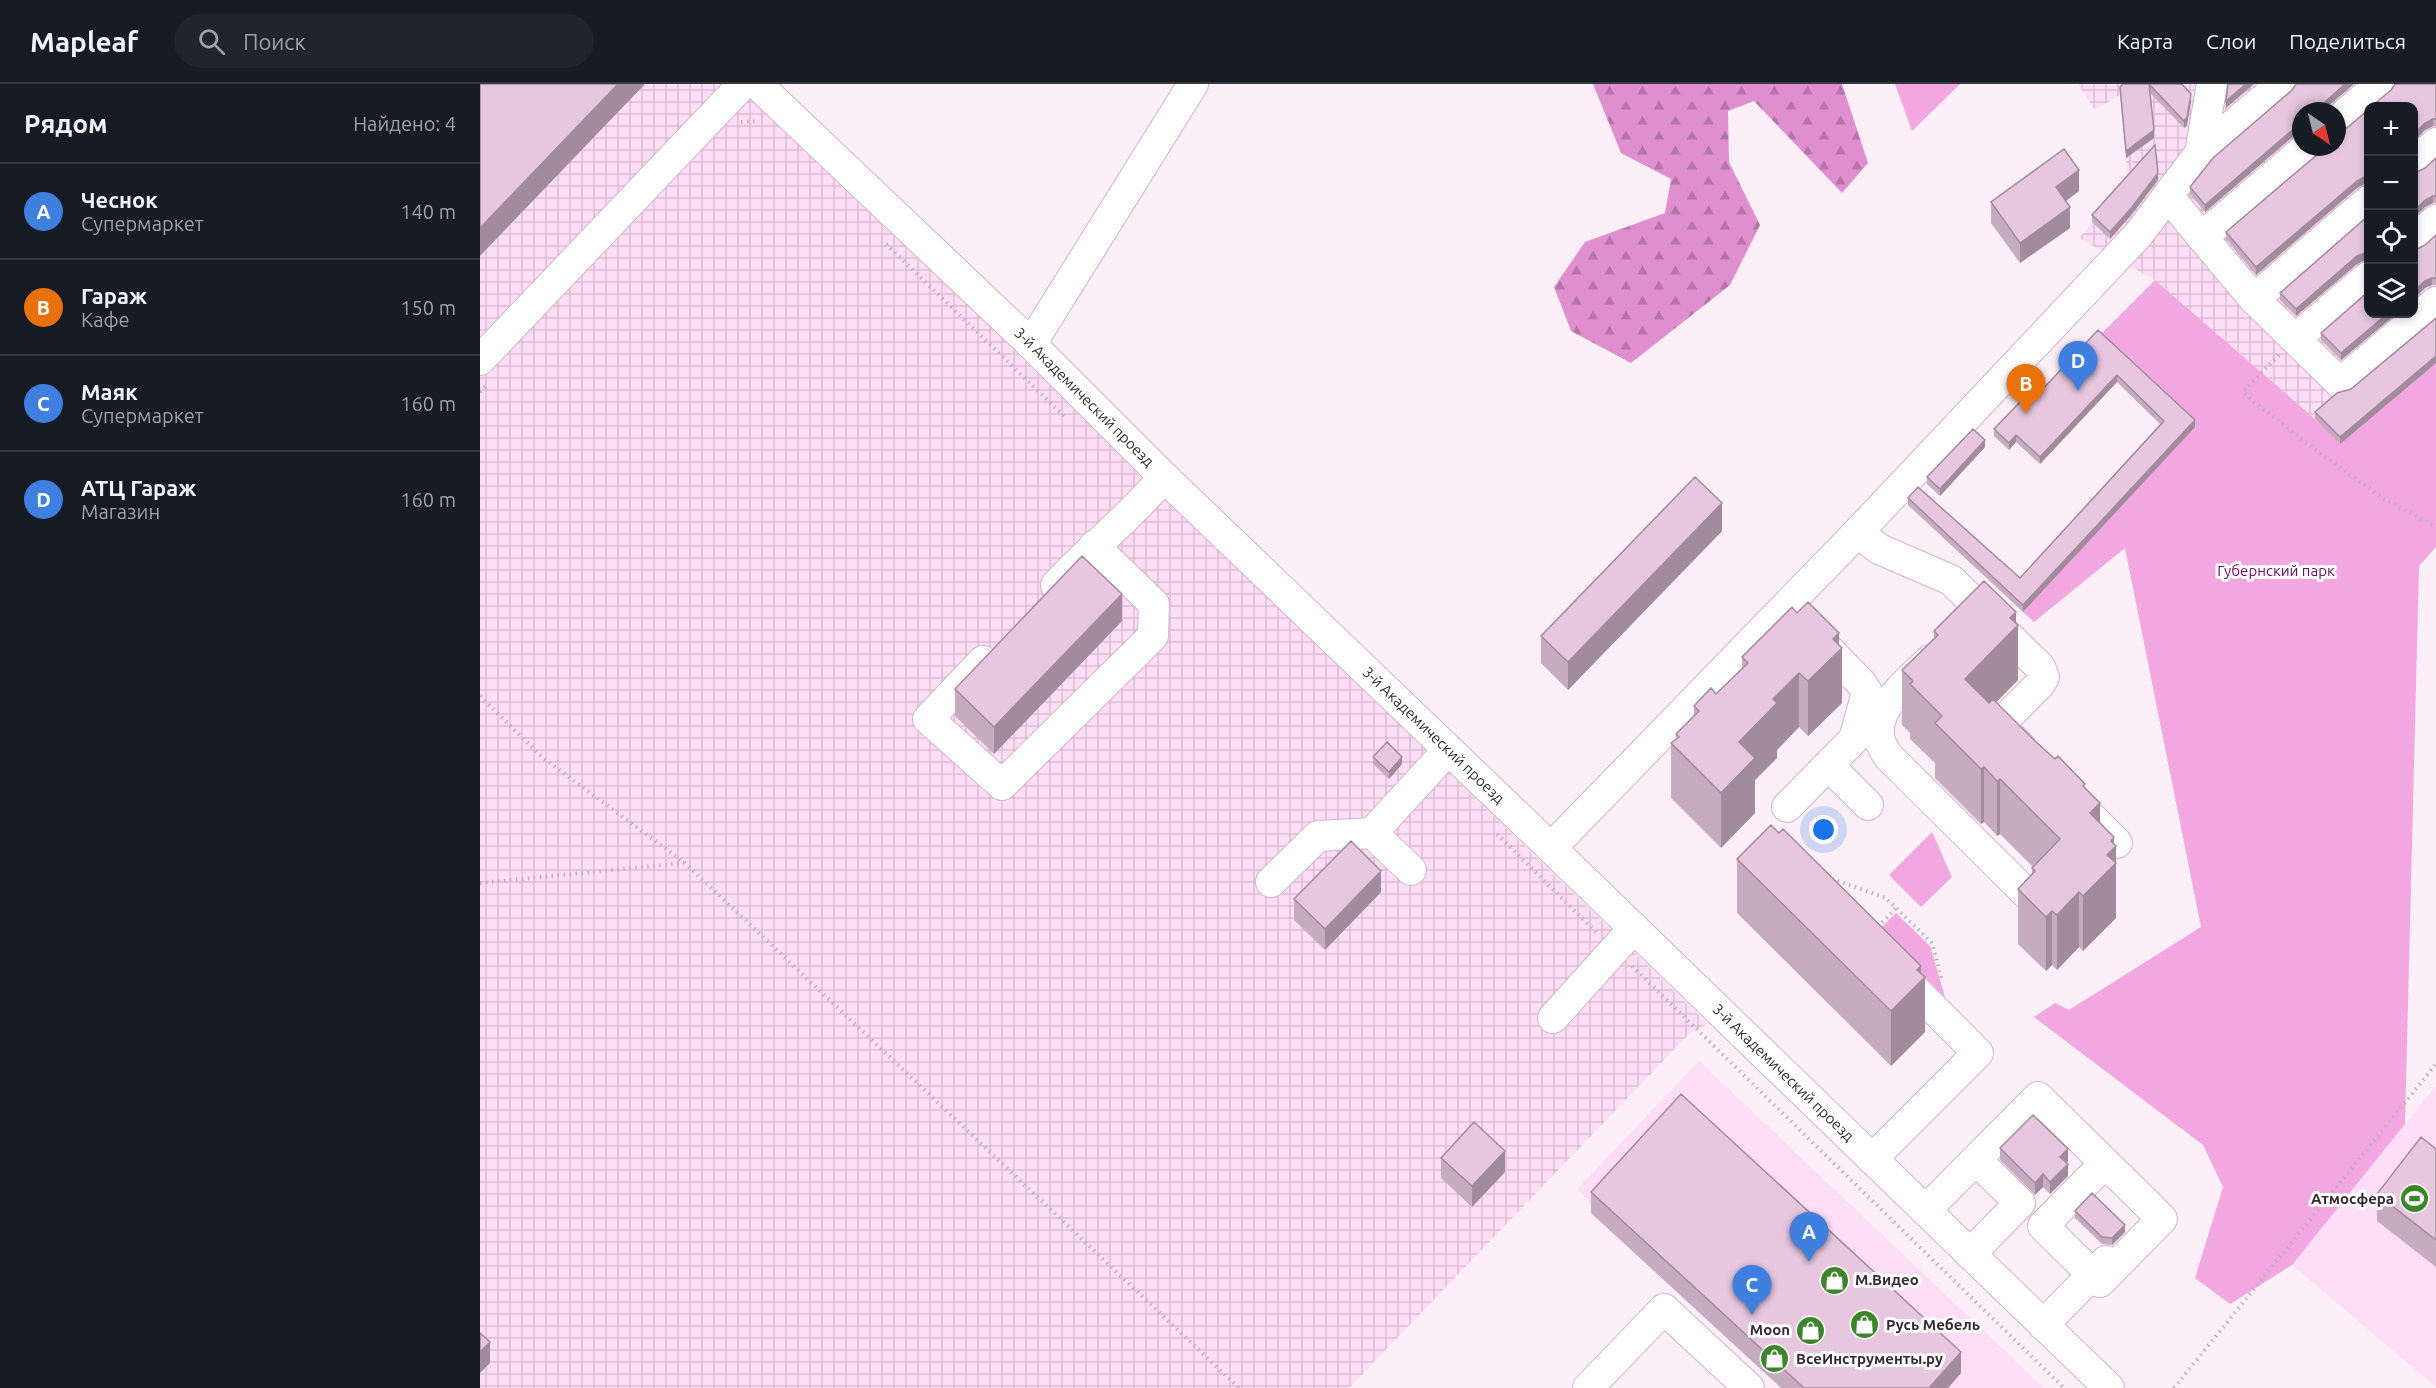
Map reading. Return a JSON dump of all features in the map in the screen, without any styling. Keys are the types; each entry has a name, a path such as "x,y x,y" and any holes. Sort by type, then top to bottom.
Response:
{"street":[{"path":"488,368 743,84"},
{"name":"3-й Академический проезд","path":"757,84 1031,344 1164,477 1551,848 1625,939 1872,1159 2109,1388"},
{"path":"1031,344 1193,84"},
{"path":"2200,153 2212,84"},
{"path":"1551,848 1858,532 2138,235 2200,153 2281,84"},
{"path":"2346,113 2380,84"},
{"path":"2418,158 2436,142"},
{"path":"2202,237 2296,156"},
{"path":"2168,196 2254,299 2340,383 2436,302"},
{"path":"2254,299 2364,204"},
{"path":"2418,235 2436,219"},
{"path":"2295,339 2364,280"},
{"path":"1036,606 1094,546 1148,496 1164,477"},
{"path":"1858,532 1879,549 1951,580 1965,625 2043,672 2044,677 2040,684 2005,722 2008,734 2041,768"},
{"path":"1003,641 928,719 1002,785 1153,636 1154,604 1094,546"},
{"path":"1785,607 1863,684 1867,692 1854,739 1787,807"},
{"path":"1965,625 1885,706 1880,725 1881,745 1889,757 2027,894"},
{"path":"1271,882 1318,836 1372,833 1448,750"},
{"path":"1829,766 1868,805"},
{"path":"2066,793 2117,843"},
{"path":"1372,833 1411,870"},
{"path":"1553,1018 1625,939"},
{"path":"1864,940 1978,1053 1872,1159"},
{"path":"1926,1210 2038,1097 2152,1208 2162,1219 2093,1275 2043,1325"},
{"path":"1970,1254 2020,1203 1976,1160"},
{"path":"2093,1275 2050,1233 2112,1170"},
{"path":"1588,1388 1664,1309 1749,1388"}],"path":[{"path":"734,128 740,122 758,121 766,129"},
{"path":"885,243 1071,423"},
{"path":"2295,339 2243,391 2316,450 2381,497 2436,527"},
{"path":"480,392 488,368"},
{"path":"480,696 542,757 685,863 1239,1388"},
{"path":"1490,827 1625,939 2064,1388"},
{"path":"480,884 685,863"},
{"path":"1829,878 1886,898 1932,943 1948,1000 1937,1012"},
{"path":"1864,940 1896,908"},
{"path":"2174,1388 2436,1064"}],"shaded area":[{"path":"480,84 740,84 1708,1024 1690,1033 1349,1388 480,1388"},
{"path":"2078,84 2436,84 2436,363 2340,444 2315,419 2155,280 2079,238 2128,183 2120,95 2095,110"},
{"path":"1699,1061 2044,1388 1783,1388 1577,1189"},
{"path":"2436,1086 2436,1387 2292,1265"}],"green space":[{"path":"1593,84 1842,84 1868,163 1842,193 1754,101 1728,111 1729,162 1760,225 1730,285 1631,363 1571,331 1554,287 1585,242 1665,213 1671,179 1621,153"},
{"path":"1895,84 1960,84 1912,131"},
{"name":"Губернский парк","path":"2155,280 2340,443 2436,363 2436,547 2419,566 2405,1124 2292,1265 2230,1304 2195,1278 2223,1187 2203,1145 2034,1017 2055,1003 2069,1010 2201,927 2125,548 2034,622 2023,612 2194,427 2098,337"},
{"path":"1932,832 1952,877 1921,907 1889,875"},
{"path":"1896,913 1930,946 1945,997 1878,931"}],"building":[{"path":"480,84 618,84 480,228"},
{"path":"2123,84 2149,84 2154,130 2126,151 2120,87"},
{"path":"2149,84 2182,84 2191,94 2187,117 2184,121"},
{"path":"2228,84 2246,84 2226,101"},
{"path":"2296,84 2345,84 2325,102 2292,102 2292,130 2205,205 2190,187 2213,158 2292,90"},
{"path":"2395,84 2436,84 2436,119 2425,123 2418,130 2418,102 2377,102"},
{"path":"2364,113 2364,177 2256,267 2226,232 2315,156 2346,156 2346,128"},
{"path":"2155,145 2158,173 2110,232 2092,215"},
{"path":"2064,149 2079,170 2056,187 2070,207 2020,243 1991,202"},
{"path":"2436,158 2436,196 2425,200 2418,207 2418,172"},
{"path":"2364,220 2364,253 2357,256 2296,309 2280,293"},
{"path":"2436,235 2436,278 2425,281 2418,287 2418,248"},
{"path":"2364,295 2364,318 2382,318 2341,353 2321,333"},
{"path":"2436,318 2436,356 2340,437 2315,412 2337,393 2351,389"},
{"path":"2098,330 2195,420 2023,605 1908,498 1918,487 2020,578 2164,421 2117,375 2040,457 2016,435 2009,443 1994,429 2020,402 2026,407"},
{"path":"1973,429 1985,440 1940,489 1927,477"},
{"path":"1695,477 1722,503 1568,662 1541,636"},
{"path":"1082,556 1122,594 994,727 955,689"},
{"path":"1984,581 2016,612 2010,618 2018,625 1965,679 1989,703 1993,699 2036,742 2055,759 2058,756 2085,784 2083,786 2100,803 2090,813 2114,837 2111,841 2116,846 2107,855 2116,863 2083,896 2079,892 2057,915 2052,911 2046,917 2018,889 2035,871 2032,868 2060,839 2000,779 1997,781 1984,767 1981,769 1935,723 1942,716 1910,684 1913,681 1902,670 1938,635 1934,631"},
{"path":"1808,602 1839,633 1833,639 1842,648 1808,681 1799,673 1773,699 1777,703 1739,742 1755,758 1721,793 1671,743 1679,737 1676,734 1699,711 1694,706 1711,688 1716,694 1748,663 1742,657 1792,607 1797,613"},
{"path":"1387,742 1402,757 1389,772 1373,757"},
{"path":"1771,825 1779,833 1783,829 1921,966 1917,970 1925,977 1891,1011 1737,859"},
{"path":"1351,841 1381,871 1325,929 1294,899"},
{"path":"1681,1094 1961,1352 1929,1388 1804,1388 1591,1192"},
{"path":"2033,1115 2068,1149 2060,1157 2068,1164 2050,1182 2043,1174 2035,1183 2000,1148"},
{"path":"1474,1122 1505,1151 1472,1186 1441,1158"},
{"path":"2421,1137 2436,1149 2436,1240 2377,1194"},
{"path":"2092,1193 2125,1225 2112,1238 2102,1237 2075,1211"},
{"path":"480,1333 490,1342 480,1352"}],"place":[{"name":"АТЦ Гараж","path":"2078,391"},
{"name":"Гараж","path":"2026,414"},
{"name":"Атмосфера","path":"2415,1199"},
{"name":"Чеснок","path":"1809,1262"},
{"name":"М.Видео","path":"1834,1280"},
{"name":"Маяк","path":"1752,1315"},
{"name":"Русь Мебель","path":"1865,1325"},
{"name":"Moon","path":"1811,1330"},
{"name":"ВсеИнструменты.ру","path":"1775,1359"}]}
